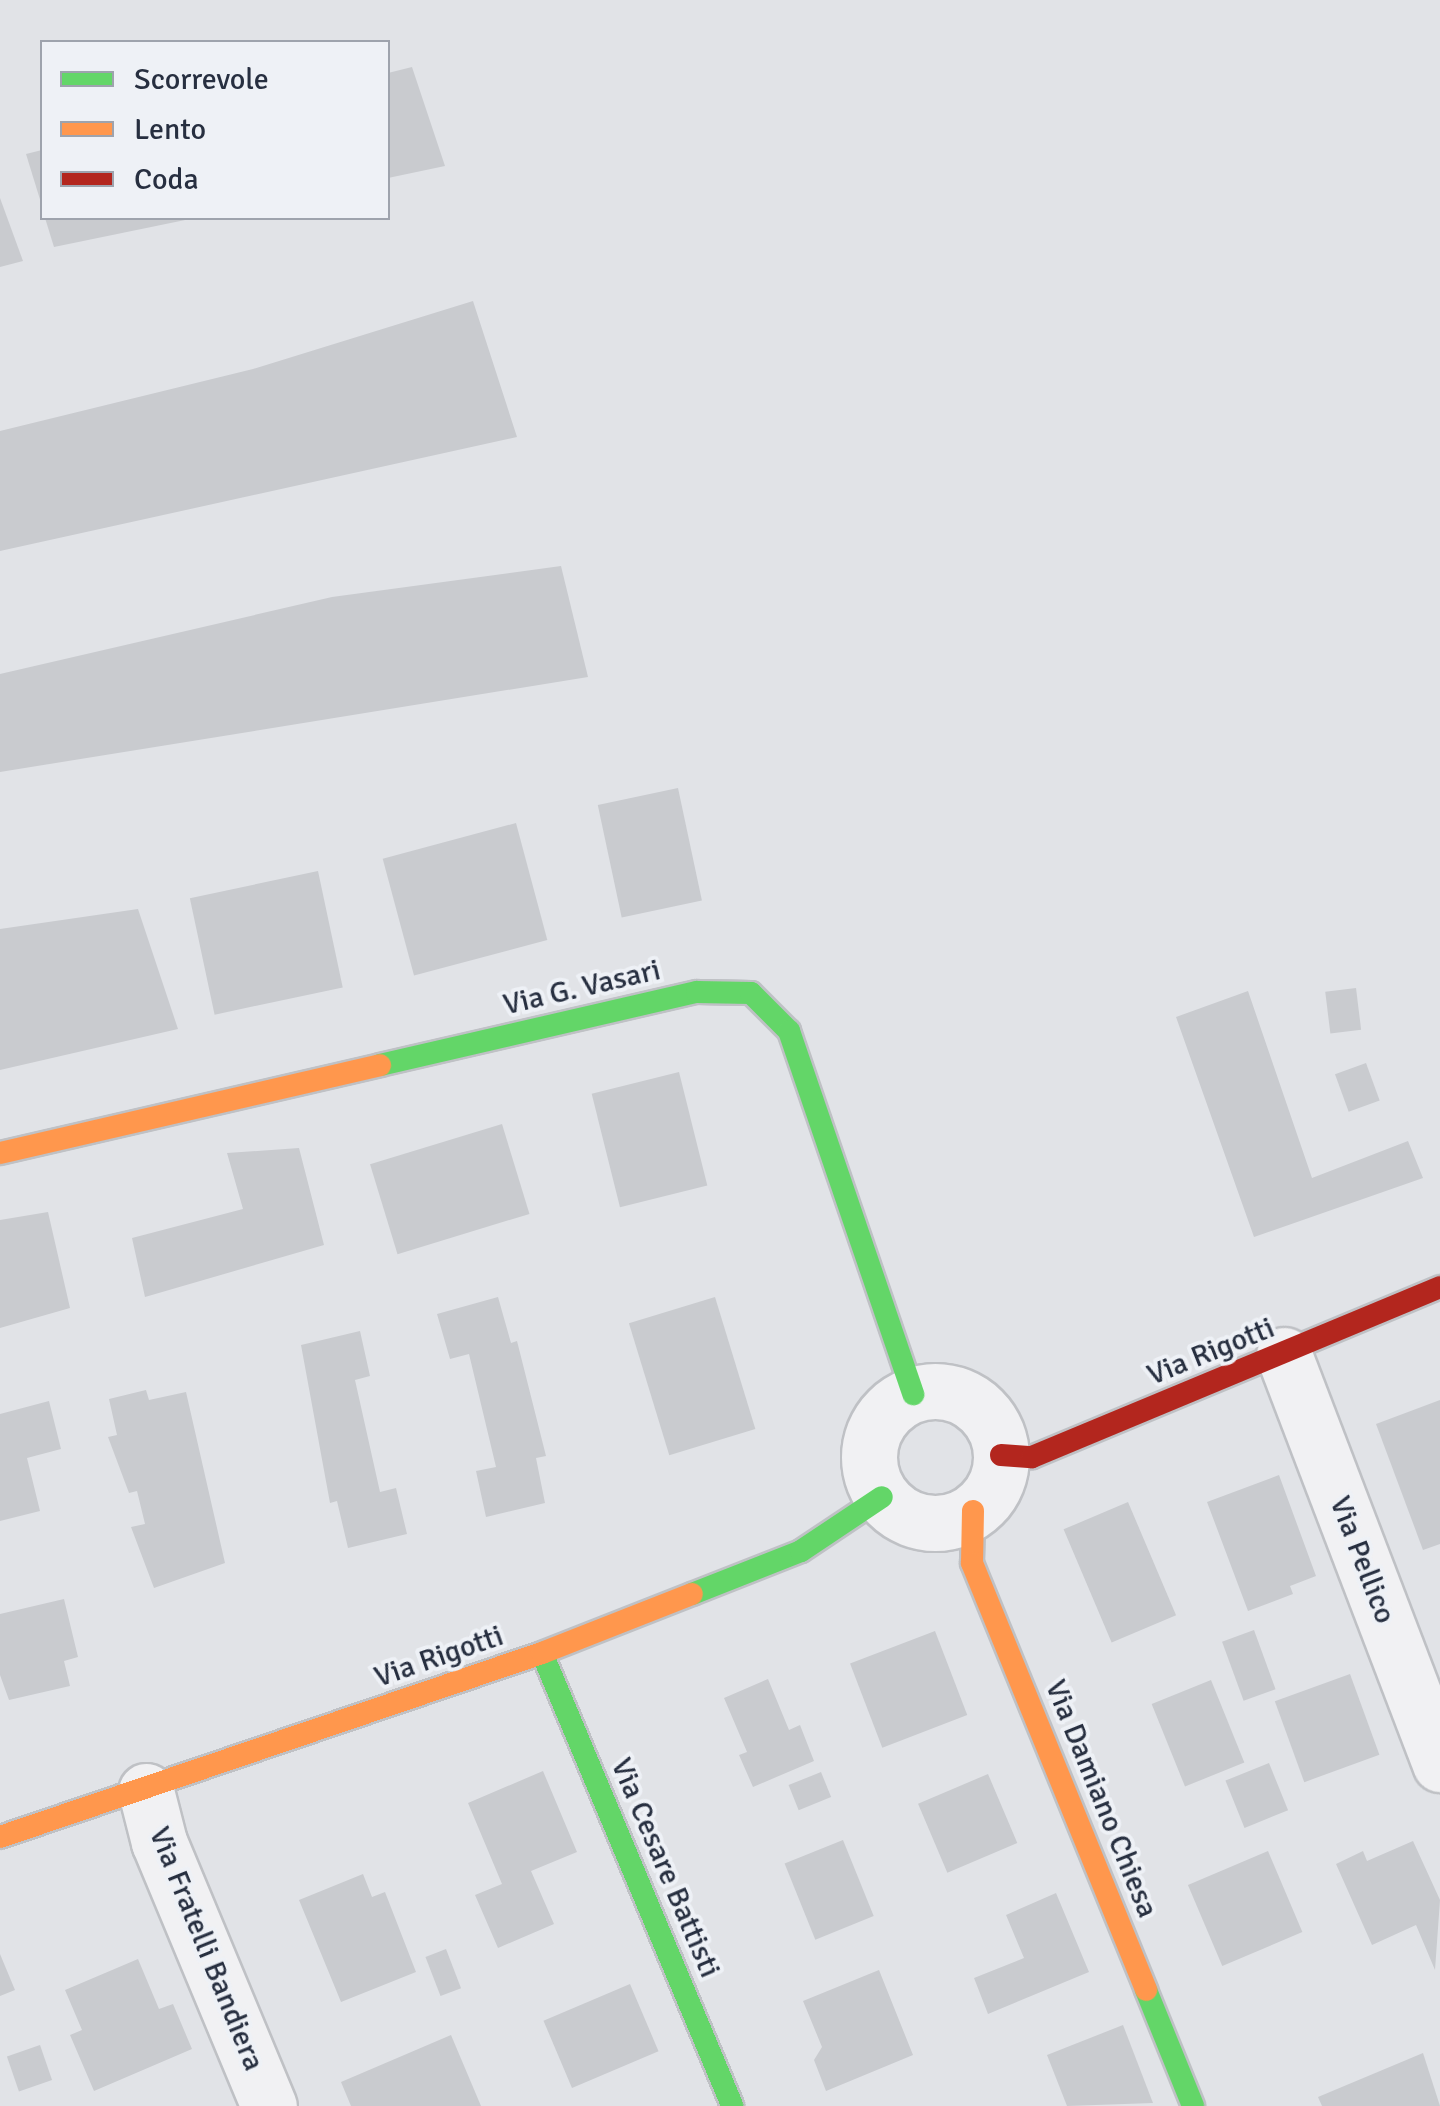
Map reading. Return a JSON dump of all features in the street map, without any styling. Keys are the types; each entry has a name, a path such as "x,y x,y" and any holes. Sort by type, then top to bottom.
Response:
{"street":[{"name":"Via G. Vasari","path":"0,1153 697,992 751,993 789,1031 913,1394"},
{"name":"Via Rigotti","path":"1001,1455 1032,1457 1440,1288"},
{"name":"Via Pellico","path":"1284,1355 1440,1764"},
{"path":"934,1390 973,1402 988,1417 1001,1455 994,1487 973,1511 955,1520 915,1520 882,1497 873,1482 870,1446 884,1414 913,1394 934,1390"},
{"name":"Via Rigotti","path":"0,1837 146,1792 542,1653 801,1551 882,1497"},
{"name":"Via Damiano Chiesa","path":"973,1511 972,1563 1194,2106"},
{"name":"Via Cesare Battisti","path":"542,1653 732,2106"},
{"name":"Via Fratelli Bandiera","path":"146,1792 159,1842 269,2106"}],"building":[{"path":"412,67 445,166 390,178 390,72"},
{"path":"40,150 40,200 26,154"},
{"path":"0,198 23,261 0,267"},
{"path":"46,220 185,220 54,247"},
{"path":"473,301 517,437 0,551 0,431 253,369"},
{"path":"561,566 588,677 0,772 0,674 332,597"},
{"path":"678,788 702,900 622,918 598,805"},
{"path":"516,823 547,940 414,976 383,859"},
{"path":"318,871 343,987 215,1015 190,898"},
{"path":"138,909 178,1029 0,1070 0,929"},
{"path":"1356,988 1361,1030 1330,1033 1325,992"},
{"path":"1248,991 1312,1178 1408,1141 1423,1178 1254,1237 1176,1017"},
{"path":"1366,1063 1380,1101 1349,1112 1335,1074"},
{"path":"679,1072 707,1186 620,1207 592,1094"},
{"path":"502,1124 529,1214 398,1254 370,1164"},
{"path":"299,1148 324,1245 145,1297 132,1238 243,1209 227,1153"},
{"path":"48,1212 70,1308 0,1328 0,1220"},
{"path":"498,1297 511,1343 517,1341 546,1456 536,1458 545,1503 486,1517 476,1471 496,1467 469,1354 450,1359 437,1314"},
{"path":"715,1297 755,1429 669,1455 629,1323"},
{"path":"360,1331 370,1376 355,1380 380,1492 396,1488 407,1534 348,1548 337,1501 330,1503 301,1345"},
{"path":"146,1390 149,1400 186,1392 225,1563 154,1588 131,1527 145,1524 137,1491 129,1493 108,1437 117,1435 109,1399"},
{"path":"1440,1400 1440,1544 1423,1550 1376,1424"},
{"path":"49,1401 61,1449 27,1458 40,1511 0,1521 0,1414"},
{"path":"1279,1475 1316,1576 1290,1586 1293,1594 1248,1611 1207,1502"},
{"path":"1128,1502 1176,1615 1112,1643 1064,1529"},
{"path":"64,1599 78,1657 64,1661 70,1686 9,1700 0,1675 0,1614"},
{"path":"1254,1630 1276,1689 1244,1701 1222,1642"},
{"path":"935,1631 967,1715 882,1748 850,1664"},
{"path":"1350,1674 1379,1755 1304,1782 1275,1701"},
{"path":"768,1679 789,1730 800,1725 814,1761 753,1787 739,1755 747,1752 724,1698"},
{"path":"1211,1680 1244,1763 1185,1786 1152,1704"},
{"path":"1269,1763 1288,1810 1245,1828 1225,1781"},
{"path":"543,1771 577,1852 531,1871 554,1924 498,1948 475,1895 502,1884 468,1803"},
{"path":"821,1772 831,1797 799,1810 789,1785"},
{"path":"988,1774 1017,1843 947,1873 918,1804"},
{"path":"843,1840 874,1916 815,1940 785,1864"},
{"path":"1413,1841 1440,1900 1435,1970 1416,1925 1372,1945 1336,1864 1363,1851 1367,1861"},
{"path":"1268,1851 1302,1932 1222,1966 1188,1885"},
{"path":"363,1874 372,1897 385,1892 416,1972 341,2002 299,1900"},
{"path":"1056,1893 1089,1972 988,2014 974,1978 1024,1958 1006,1915"},
{"path":"446,1949 461,1988 441,1996 425,1957"},
{"path":"0,1954 15,1990 0,1996"},
{"path":"138,1959 159,2009 173,2004 192,2049 94,2091 70,2035 82,2030 65,1990"},
{"path":"879,1970 913,2055 826,2091 814,2060 822,2047 803,2001"},
{"path":"630,1984 659,2051 572,2088 543,2021"},
{"path":"1123,2025 1153,2103 1067,2106 1047,2055"},
{"path":"451,2035 481,2106 351,2106 341,2082"},
{"path":"40,2045 52,2080 19,2091 7,2056"},
{"path":"1423,2053 1440,2106 1322,2106 1318,2097"}],"traffic: fast":[{"path":"380,1065 697,992 751,993 789,1031 913,1394"},
{"path":"692,1594 801,1551 882,1497"},
{"path":"542,1653 732,2106"},
{"path":"1146,1990 1193,2106"}],"traffic: slow":[{"path":"0,1153 380,1065"},
{"path":"973,1511 972,1563 1146,1990"},
{"path":"0,1837 542,1653 692,1594"}],"traffic: jam":[{"path":"1001,1455 1032,1457 1440,1287"}]}
